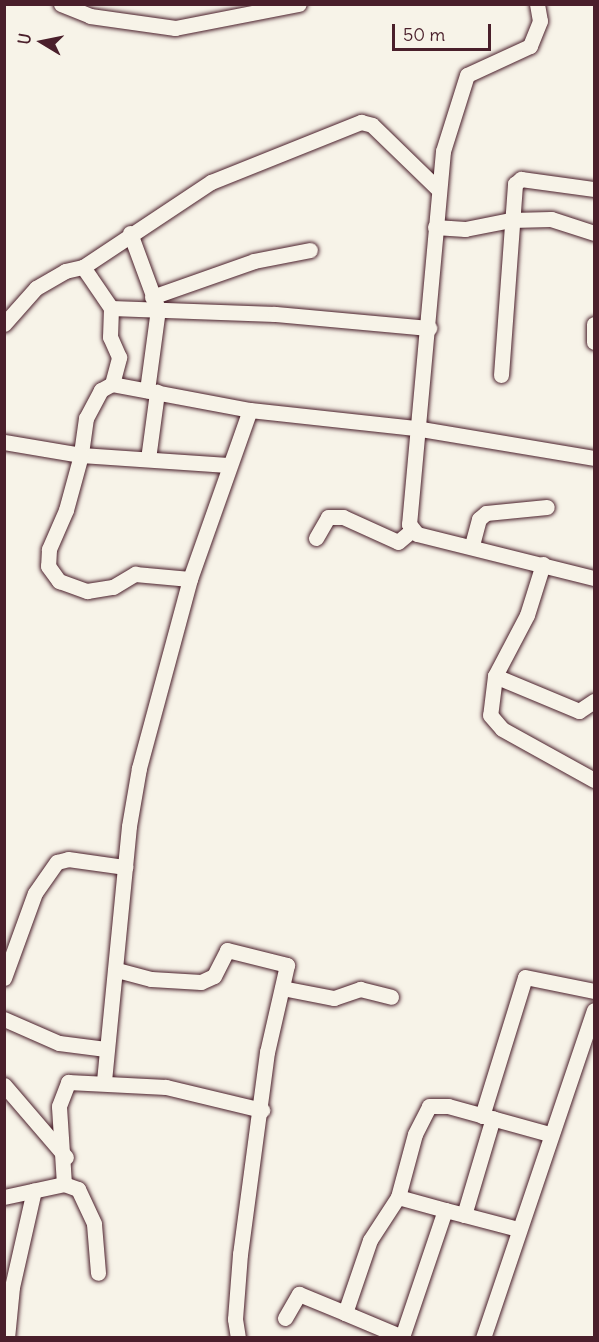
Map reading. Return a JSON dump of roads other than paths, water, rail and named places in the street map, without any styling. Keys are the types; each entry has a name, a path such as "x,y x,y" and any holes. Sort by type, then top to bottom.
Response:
{"street":[{"path":"62,4 90,16 175,28 298,4"},
{"path":"411,531 408,507 415,428 429,328 438,189 460,86 467,75 530,46 540,21 537,4"},
{"path":"4,324 36,288 65,271 82,267 130,232 211,182 361,122 372,125 438,189"},
{"path":"501,375 515,183 521,179 594,189"},
{"path":"435,227 465,229 511,220 551,219 594,233"},
{"path":"130,232 155,303 148,459"},
{"path":"155,303 187,285 254,261 310,250"},
{"path":"82,267 111,308 110,337 119,357 112,384"},
{"path":"187,285 192,312"},
{"path":"111,308 155,303 192,312 275,314 429,328"},
{"path":"594,324 594,342"},
{"path":"190,579 135,574 113,587 87,591 66,586 51,575 49,549 66,510 81,455 86,418 101,390 112,384 250,410 415,428 594,458"},
{"path":"104,1081 117,970 125,867 139,768 190,579 228,465 250,410"},
{"path":"4,442 81,455 228,465"},
{"path":"472,545 479,519 486,513 547,507"},
{"path":"316,538 328,517 343,517 398,542 411,531"},
{"path":"411,531 594,578"},
{"path":"543,564 527,615 495,676 489,706 494,723 594,780"},
{"path":"495,676 579,711 594,701"},
{"path":"4,978 35,893 57,862 75,859 125,867"},
{"path":"117,970 151,979 201,982 214,976 227,950 286,963 267,1052 262,1110 236,1293 238,1338"},
{"path":"464,1215 487,1117 525,977 594,992"},
{"path":"282,988 334,998 360,989 391,997"},
{"path":"488,1337 518,1229 594,1010"},
{"path":"6,1025 59,1043 106,1049"},
{"path":"64,1184 66,1156 59,1106 62,1090 76,1080 166,1088 262,1110"},
{"path":"4,1085 66,1156"},
{"path":"345,1314 370,1240 398,1197 416,1134 429,1106 487,1117 550,1134"},
{"path":"4,1197 64,1184 85,1198 94,1224 98,1273"},
{"path":"7,1338 12,1287 34,1190"},
{"path":"398,1197 518,1229"},
{"path":"285,1318 299,1294 403,1337 445,1210"}]}
